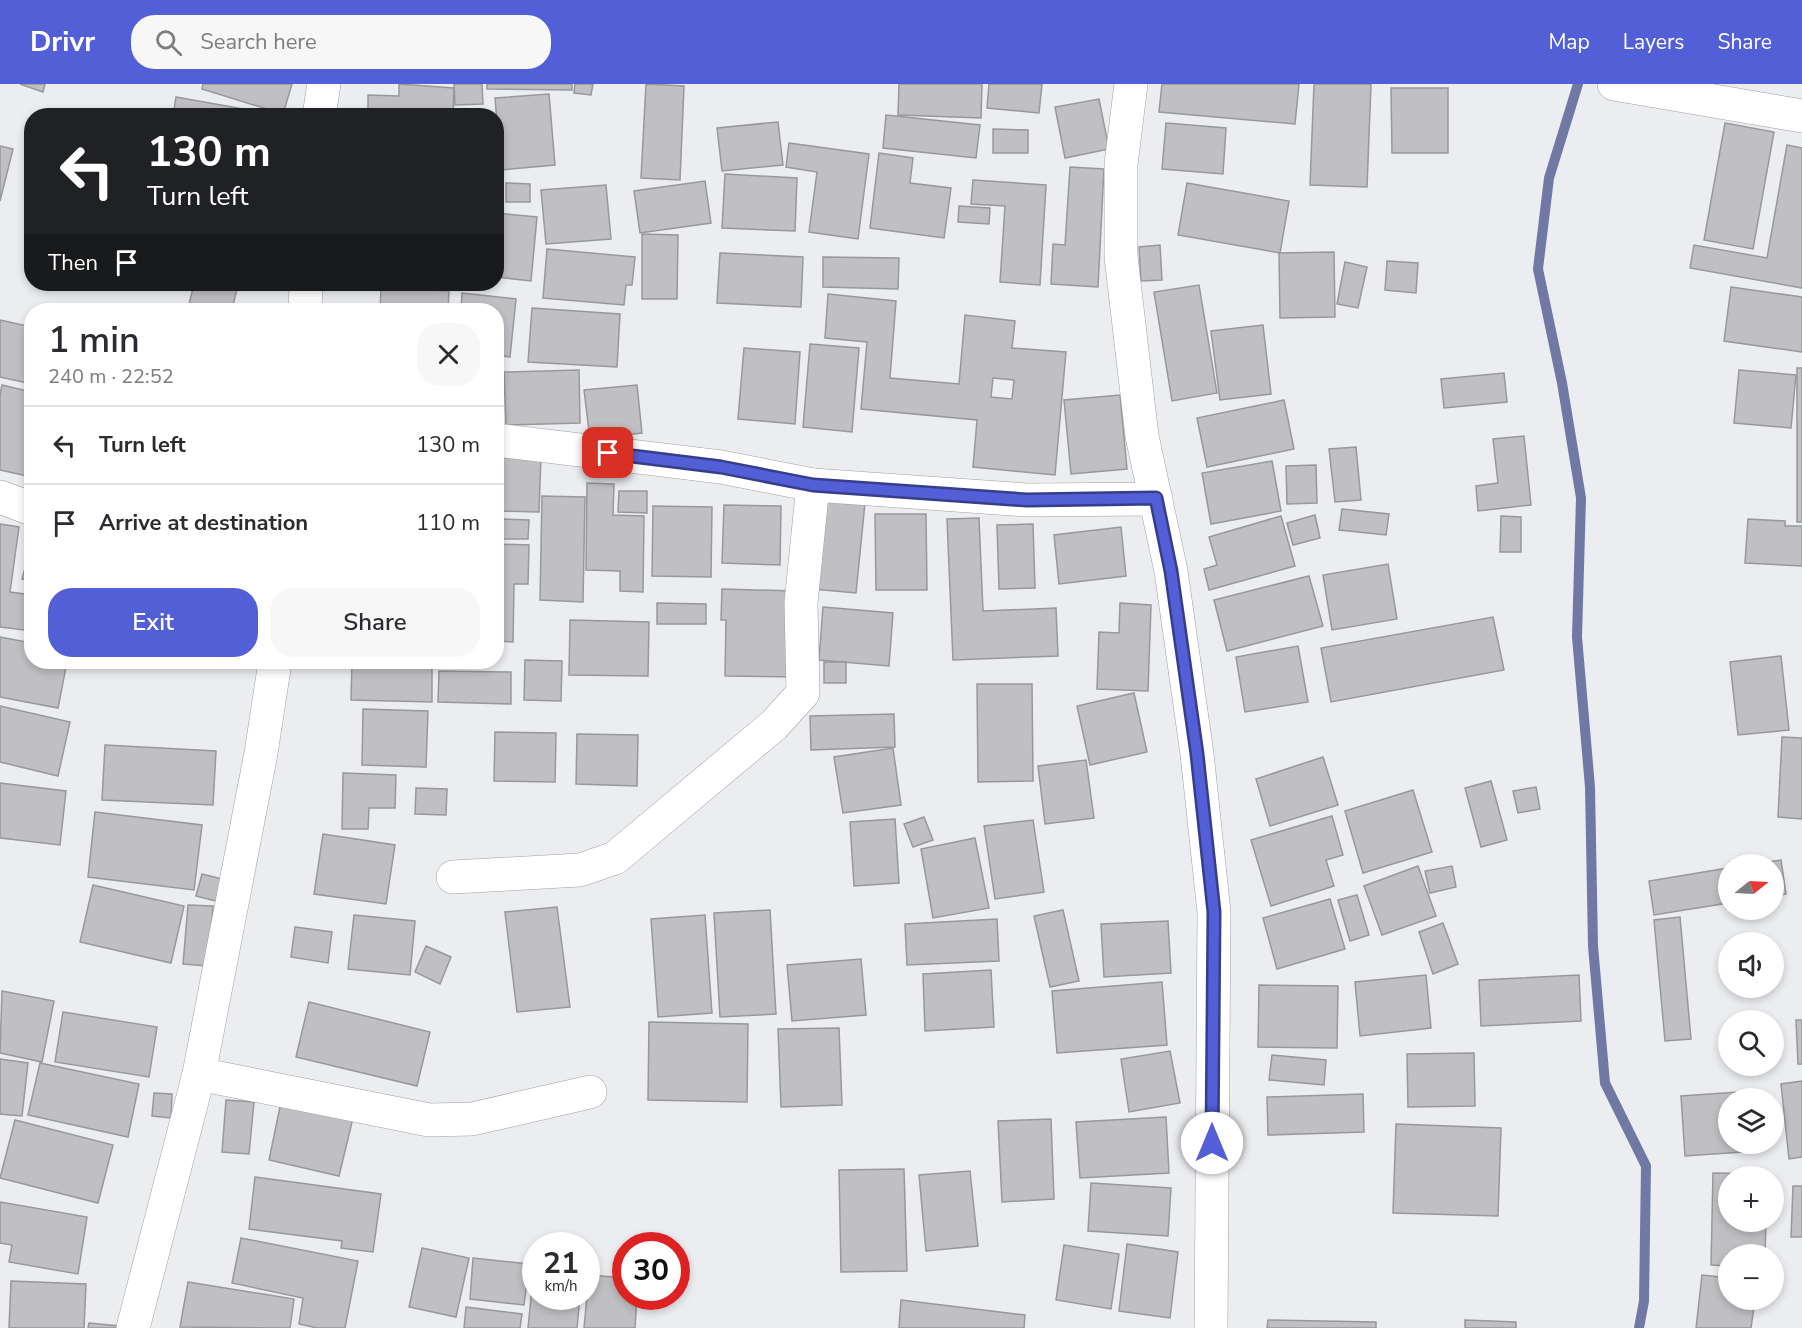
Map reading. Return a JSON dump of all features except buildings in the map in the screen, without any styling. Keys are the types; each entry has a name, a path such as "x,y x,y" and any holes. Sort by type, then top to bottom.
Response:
{"street":[{"path":"320,108 324,84"},
{"path":"1131,84 1121,164 1121,257 1142,436 1171,571 1197,754 1214,912 1211,1328"},
{"path":"1614,84 1802,116"},
{"path":"504,441 721,467 813,485 1027,500 1156,498"},
{"path":"453,877 580,870 615,858 774,725 803,693 801,603 813,485"},
{"path":"0,497 24,506"},
{"path":"134,1328 199,1074 261,753 274,669"},
{"path":"199,1074 429,1120 472,1119 590,1092"}],"waterway":[{"path":"1578,84 1549,178 1538,269 1562,383 1581,498 1577,637 1590,787 1593,946 1605,1083 1646,1166 1644,1301 1639,1328"}],"route":[{"path":"608,453 721,467 813,485 1027,500 1156,498 1171,571 1197,754 1214,912 1212,1143"}]}
